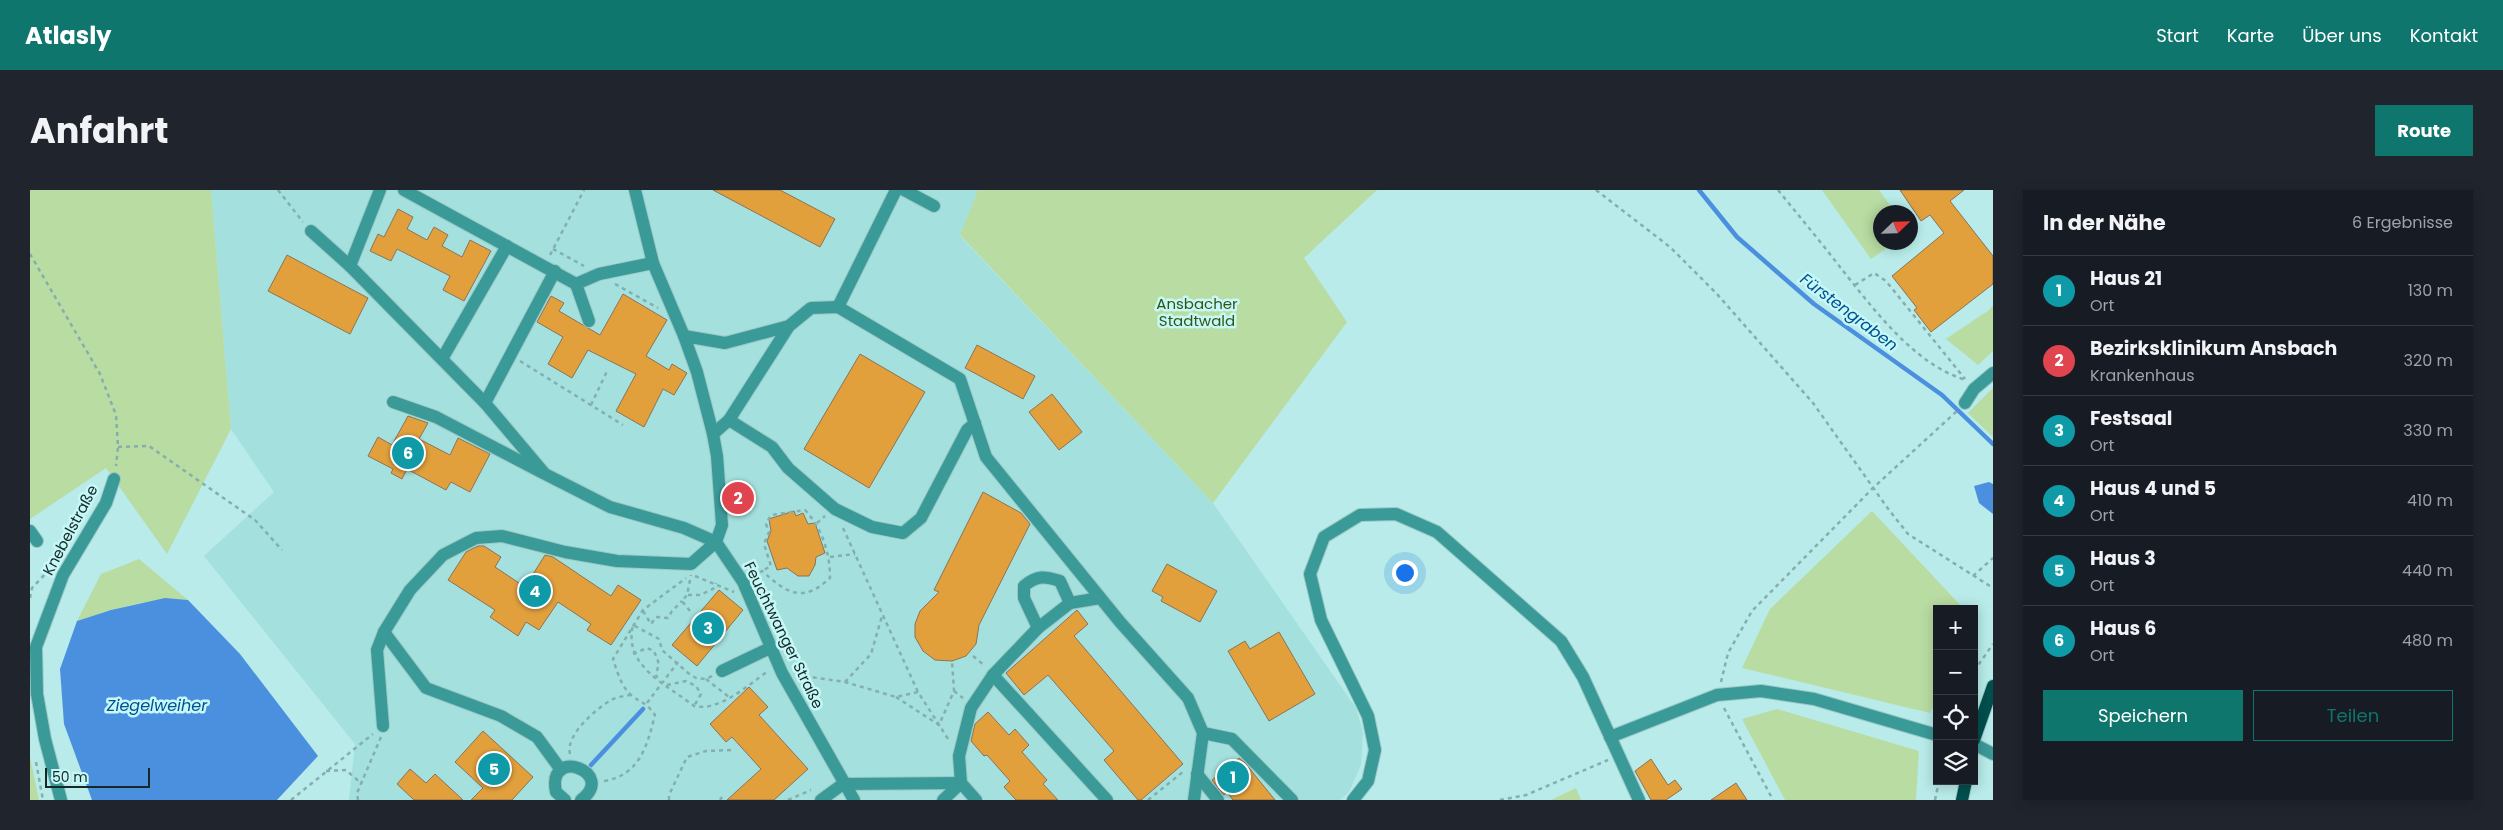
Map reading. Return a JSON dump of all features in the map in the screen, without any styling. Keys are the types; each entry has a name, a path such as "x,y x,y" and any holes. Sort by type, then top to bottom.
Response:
{"main road":[{"path":"1975,740 1993,686"},
{"path":"1962,800 1965,785"}],"street":[{"path":"350,266 380,190"},
{"path":"404,190 576,284 588,320"},
{"path":"383,726 377,650 384,632 410,590 443,555 476,538 502,536 565,552 691,569 716,542 722,525 717,456 713,434 697,372 653,263 635,190"},
{"path":"838,307 896,190"},
{"path":"904,190 934,206"},
{"path":"311,231 350,266 485,403 545,474"},
{"path":"442,359 507,246"},
{"path":"576,284 599,274 653,263"},
{"path":"485,403 510,355 549,269"},
{"path":"713,434 729,420 789,326 811,308 838,307 960,379 986,457 1100,598 1188,698 1203,733 1194,800"},
{"path":"684,336 725,342 789,326"},
{"path":"1965,403 1970,384 1993,373"},
{"path":"393,402 436,417 610,507 684,528 716,542"},
{"path":"729,420 772,447 788,468 836,509 872,527 903,533 921,518 967,430 975,423"},
{"name":"Knebelstraße","path":"61,800 37,694 36,647 63,575 106,503 114,479"},
{"path":"1353,800 1368,781 1375,750 1368,716 1321,620 1310,574 1324,538 1360,515 1396,514 1437,532 1561,641 1584,677 1639,800"},
{"name":"Feuchtwanger Straße","path":"716,542 750,595 780,669 843,784 854,800"},
{"path":"1038,628 1024,598 1024,586 1033,578 1045,576 1060,581 1070,603"},
{"path":"976,800 961,783 959,756 971,708 991,672 1038,628 1070,603 1100,598"},
{"path":"384,632 426,688 501,716 537,737 567,768 584,769 589,775 589,794"},
{"path":"722,671 770,648"},
{"path":"991,672 1107,800"},
{"path":"1610,737 1717,695 1761,691 1814,699 1933,734"},
{"path":"1203,733 1232,739 1292,800"},
{"path":"1978,745 1993,754"},
{"path":"565,800 556,792 555,784 567,768"},
{"path":"1196,774 1218,800"},
{"path":"821,800 843,784 961,783"},
{"path":"943,800 961,783"}],"path":[{"path":"278,190 311,231"},
{"path":"549,269 584,190"},
{"path":"1596,190 1670,246 1717,294 1813,403 1908,534 1993,588"},
{"path":"1778,190 1886,324 1926,358 1970,384"},
{"path":"30,254 100,374 116,415 118,447 114,479"},
{"path":"1855,285 1874,273 1886,281 1970,384"},
{"path":"510,355 623,425"},
{"path":"591,405 608,369"},
{"path":"1773,800 1717,695 1728,653 1752,611 1873,488 1953,415"},
{"path":"118,447 149,446 255,520 282,550"},
{"path":"816,523 836,509 918,692 959,756"},
{"path":"743,582 762,571 772,566 764,544 769,532 766,524 771,515 805,510 816,523 830,557 830,578 817,590 804,594 786,591 762,571"},
{"path":"830,557 855,554"},
{"path":"1973,576 1993,558"},
{"path":"30,598 32,588 54,564"},
{"path":"691,569 703,580 716,583 738,594 750,595"},
{"path":"643,610 651,624 656,617 668,618 672,610 687,595 691,569"},
{"path":"589,794 618,779 634,766 648,745 655,715 647,704 630,694 620,679 613,659 643,610 691,569"},
{"path":"687,595 700,595 713,589 716,583"},
{"path":"682,601 690,611"},
{"path":"845,682 871,654 882,615"},
{"path":"633,625 630,639 634,654 643,667 694,706 703,708 729,697 780,669 845,682 896,696 939,725"},
{"path":"633,625 659,638 662,650 696,678 706,679 722,671"},
{"path":"1978,665 1993,644"},
{"path":"634,654 647,648 654,650 659,664 656,674 657,678"},
{"path":"973,656 991,672"},
{"path":"647,704 678,662"},
{"path":"939,725 954,691 952,662"},
{"path":"706,679 729,697"},
{"path":"668,685 686,681 696,686 701,694 694,706"},
{"path":"954,691 959,696"},
{"path":"896,696 918,692"},
{"path":"567,768 569,750 578,727 613,700 630,694"},
{"path":"291,800 324,771 383,726"},
{"path":"358,800 357,793 379,745 383,726"},
{"path":"669,800 669,795 687,757 706,751 731,750"},
{"path":"1500,800 1526,796 1618,756"},
{"path":"35,757 43,800"},
{"path":"1148,800 1198,760"},
{"path":"324,771 346,770 362,784"},
{"path":"1935,800 1937,785"},
{"path":"788,800 814,789"}],"shaded area":[{"path":"211,190 978,190 960,236 1213,503 1356,708 1363,732 1361,765 1349,792 1340,800 349,800 355,744 204,556 274,492 231,429"}],"green space":[{"path":"30,190 211,190 231,429 167,554 106,468 30,519"},
{"name":"Ansbacher Stadtwald","path":"978,190 1377,190 1304,258 1347,322 1213,503 960,235"},
{"path":"1822,190 1879,190 1890,205 1873,205 1873,250 1884,250 1871,259"},
{"path":"1993,305 1993,351 1978,365 1946,339 1989,310"},
{"path":"1993,388 1993,437 1968,413"},
{"path":"1872,511 1960,605 1933,605 1933,707 1930,713 1742,668 1770,609"},
{"path":"139,559 188,600 146,602 118,608 77,621 101,574"},
{"path":"1777,709 1919,751 1916,800 1785,800 1742,719"},
{"path":"30,757 39,800 30,800"},
{"path":"1576,788 1581,800 1551,800"}],"water":[{"path":"1989,482 1993,484 1993,514 1979,503 1974,486"},
{"name":"Ziegelweiher","path":"165,598 188,600 240,654 318,756 277,800 92,800 64,724 60,669 77,621 111,610"}],"building":[{"path":"713,190 780,190 835,219 820,247"},
{"path":"1900,190 1964,190 1950,201 1993,256 1993,284 1931,332 1914,310 1917,308 1892,276 1944,233 1930,215 1921,221 1918,217 1918,205 1910,205"},
{"path":"398,209 413,217 407,229 427,240 434,227 448,235 442,246 462,257 470,240 491,251 464,301 443,290 450,276 397,249 391,261 370,251 378,234 384,237"},
{"path":"287,255 368,298 350,334 268,291"},
{"path":"623,294 667,320 646,356 669,370 672,364 687,373 674,395 663,389 644,427 616,411 636,374 588,350 572,378 548,364 563,337 537,322 551,296 564,303 559,311 600,335"},
{"path":"977,345 1035,376 1023,399 965,368"},
{"path":"860,354 925,392 869,488 804,449"},
{"path":"1052,394 1082,432 1059,450 1029,412"},
{"path":"408,416 428,423 419,439 450,455 458,438 490,454 470,492 451,482 446,490 407,469 402,479 391,473 393,469 368,456 378,437 392,445"},
{"path":"983,492 1021,513 1030,524 979,625 976,644 966,656 952,661 935,660 923,651 915,637 915,624 920,611 939,592 934,590"},
{"path":"794,511 796,516 803,513 808,524 815,523 825,553 816,557 815,565 809,576 798,576 787,568 777,570 767,541 771,531 769,519"},
{"path":"478,546 484,546 501,557 495,567 525,587 545,555 553,557 611,596 618,585 641,600 611,645 587,630 591,624 558,602 539,630 526,622 518,636 490,617 495,610 448,580 466,552"},
{"path":"1167,564 1217,591 1200,622 1161,601 1163,597 1152,591"},
{"path":"719,590 743,610 697,666 672,645"},
{"path":"1077,610 1088,624 1074,636 1183,764 1141,800 1138,800 1104,760 1114,751 1048,675 1024,695 1006,673"},
{"path":"1279,632 1315,694 1269,721 1228,651 1245,641 1250,649"},
{"path":"749,687 768,707 759,715 808,769 774,800 727,800 761,769 732,737 726,742 710,724"},
{"path":"988,712 1009,735 1015,729 1029,745 1022,752 1047,780 1043,784 1058,800 1016,800 1004,787 1010,781 987,755 984,756 971,741 975,724"},
{"path":"483,731 533,777 512,800 471,800 483,788 455,762"},
{"path":"1239,758 1275,800 1233,800 1227,792 1224,795 1212,780"},
{"path":"1651,759 1668,785 1675,780 1682,789 1666,800 1651,800 1635,771"},
{"path":"410,769 426,783 435,774 463,800 414,800 397,784"},
{"path":"1736,783 1747,800 1711,800"}],"waterway":[{"name":"Fürstengraben","path":"1699,190 1737,237 1814,304 1942,395 1993,444"},
{"path":"591,765 643,709"}],"place":[{"name":"Haus 6","path":"408,453"},
{"name":"Bezirksklinikum Ansbach","path":"738,498"},
{"name":"Haus 4 und 5","path":"535,591"},
{"name":"Festsaal","path":"708,628"},
{"name":"Haus 3","path":"494,769"},
{"name":"Haus 21","path":"1233,777"}]}
